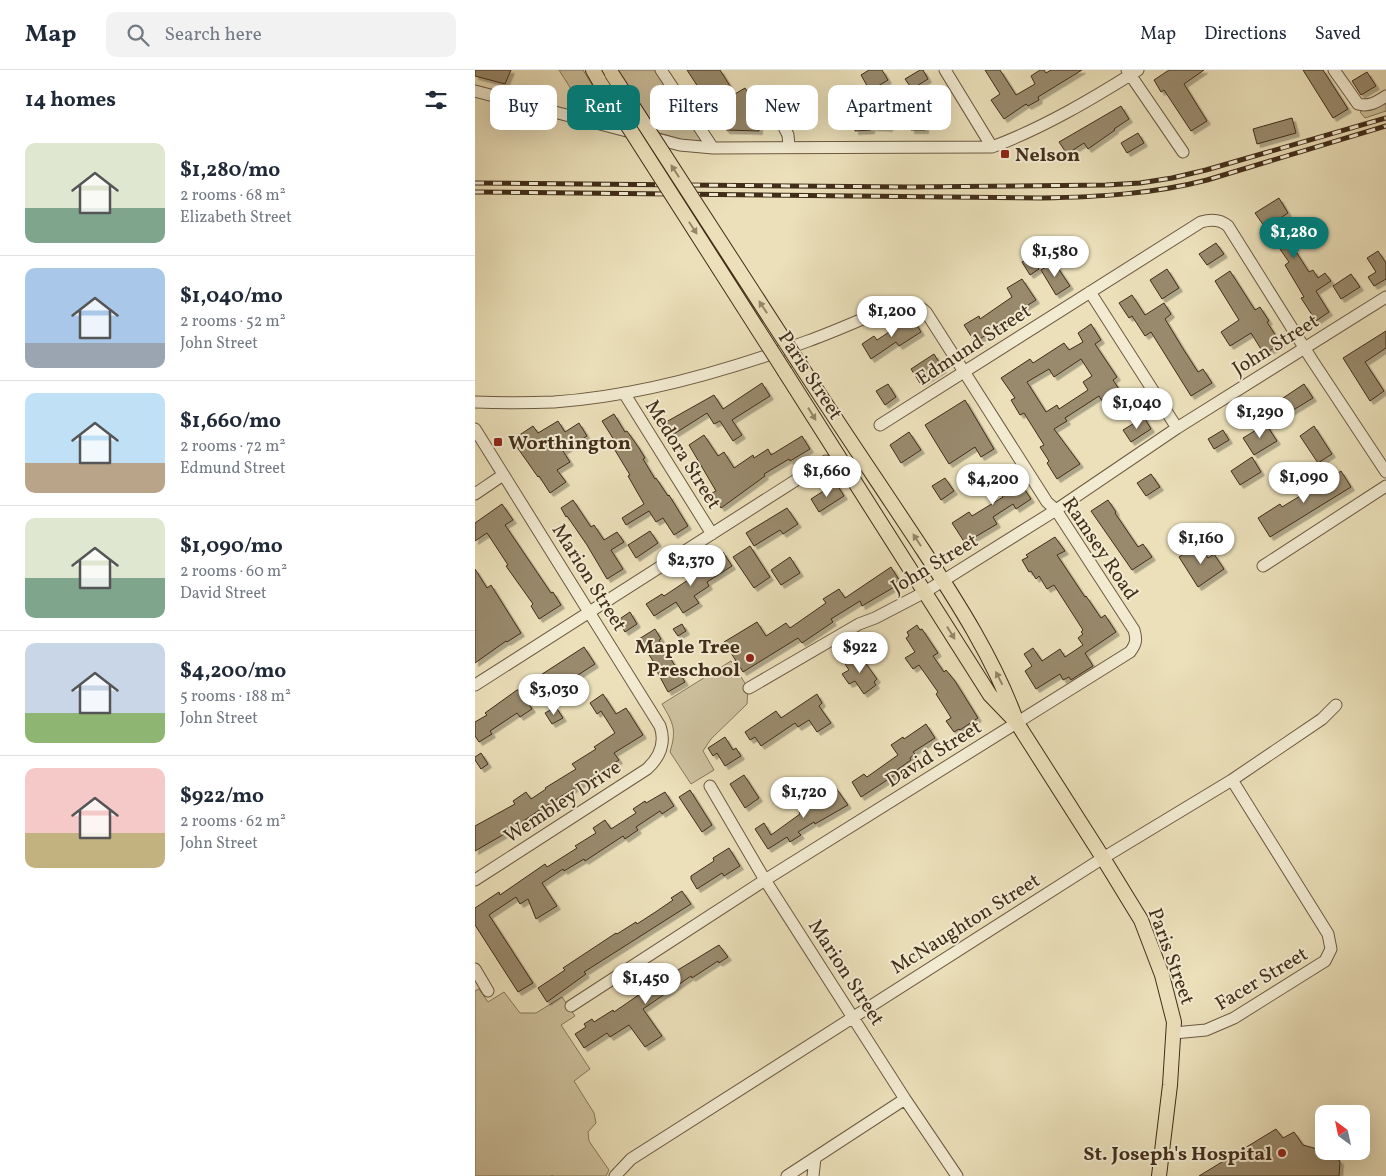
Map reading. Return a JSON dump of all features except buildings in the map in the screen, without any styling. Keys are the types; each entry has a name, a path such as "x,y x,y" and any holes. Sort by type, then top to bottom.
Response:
{"main road":[{"name":"Paris Street","path":"593,70 990,695 1017,723 1141,920 1162,975 1174,1022 1170,1085 1159,1176"},
{"name":"Paris Street","path":"611,72 799,363 943,581 986,652 1006,692 1017,723"}],"street":[{"path":"661,70 713,148"},
{"path":"945,70 992,147"},
{"path":"1334,70 1358,104 1364,106 1373,104 1386,96"},
{"path":"475,91 680,145 713,148 789,146 992,147 1018,137 1113,86 1132,71 1183,152"},
{"path":"786,130 789,146"},
{"name":"Edmund Street","path":"880,426 1201,222 1215,220 1223,222 1228,226 1304,347"},
{"path":"1090,292 1177,428"},
{"name":"John Street","path":"749,688 859,624 895,608 943,581 1056,510 1177,428 1386,297"},
{"name":"Ramsey Road","path":"624,393 713,372 753,360 809,341 899,304 912,303 919,306 926,312 1047,502 1056,510 1134,630 1137,637 1135,644"},
{"path":"1304,347 1386,472"},
{"path":"475,402 556,402 624,393"},
{"name":"Medora Street","path":"624,393 712,534"},
{"name":"Marion Street","path":"475,429 660,726 663,736 661,748"},
{"path":"475,685 826,461"},
{"path":"475,494 503,475"},
{"path":"1263,566 1386,486"},
{"name":"David Street","path":"571,1006 765,880 1130,652 1135,644"},
{"name":"McNaughton Street","path":"615,1175 631,1158 1103,858 1232,780 1322,719 1336,705"},
{"name":"Wembley Drive","path":"475,880 647,769 655,762 661,748"},
{"name":"Facer Street","path":"1174,1033 1206,1030 1233,1018 1325,961 1331,950 1328,934 1232,780"},
{"name":"Marion Street","path":"710,786 765,880 905,1099 957,1176"},
{"path":"475,969 488,990"},
{"path":"787,1176 905,1099"},
{"path":"813,1176 815,1158"}],"shaded area":[{"path":"559,70 583,70 592,85 569,85"},
{"path":"617,70 662,70 673,85 650,85 650,120 640,104 640,85 627,85"},
{"path":"1386,95 1386,111 1365,118 1360,112"},
{"path":"657,130 706,130 716,143 684,140 659,133"},
{"path":"731,661 748,688 747,704 711,739 703,751 714,770 691,784 670,752 673,726 662,704"},
{"path":"479,989 488,1002 504,992 520,1013 536,1013 562,997 575,1016 561,1025 590,1069 574,1081 594,1113 596,1123 588,1132 589,1141 609,1170 606,1176 475,1176 475,991"}],"railway":[{"path":"475,183 909,187 1140,183 1206,170 1386,118"},
{"path":"475,192 1042,198 1105,196 1187,185 1386,126"}],"place":[{"name":"Nelson","path":"1005,154"},
{"name":"Worthington","path":"498,442"},
{"name":"Maple Tree Preschool","path":"750,658"},
{"name":"St. Joseph's Hospital","path":"1282,1153"}]}
